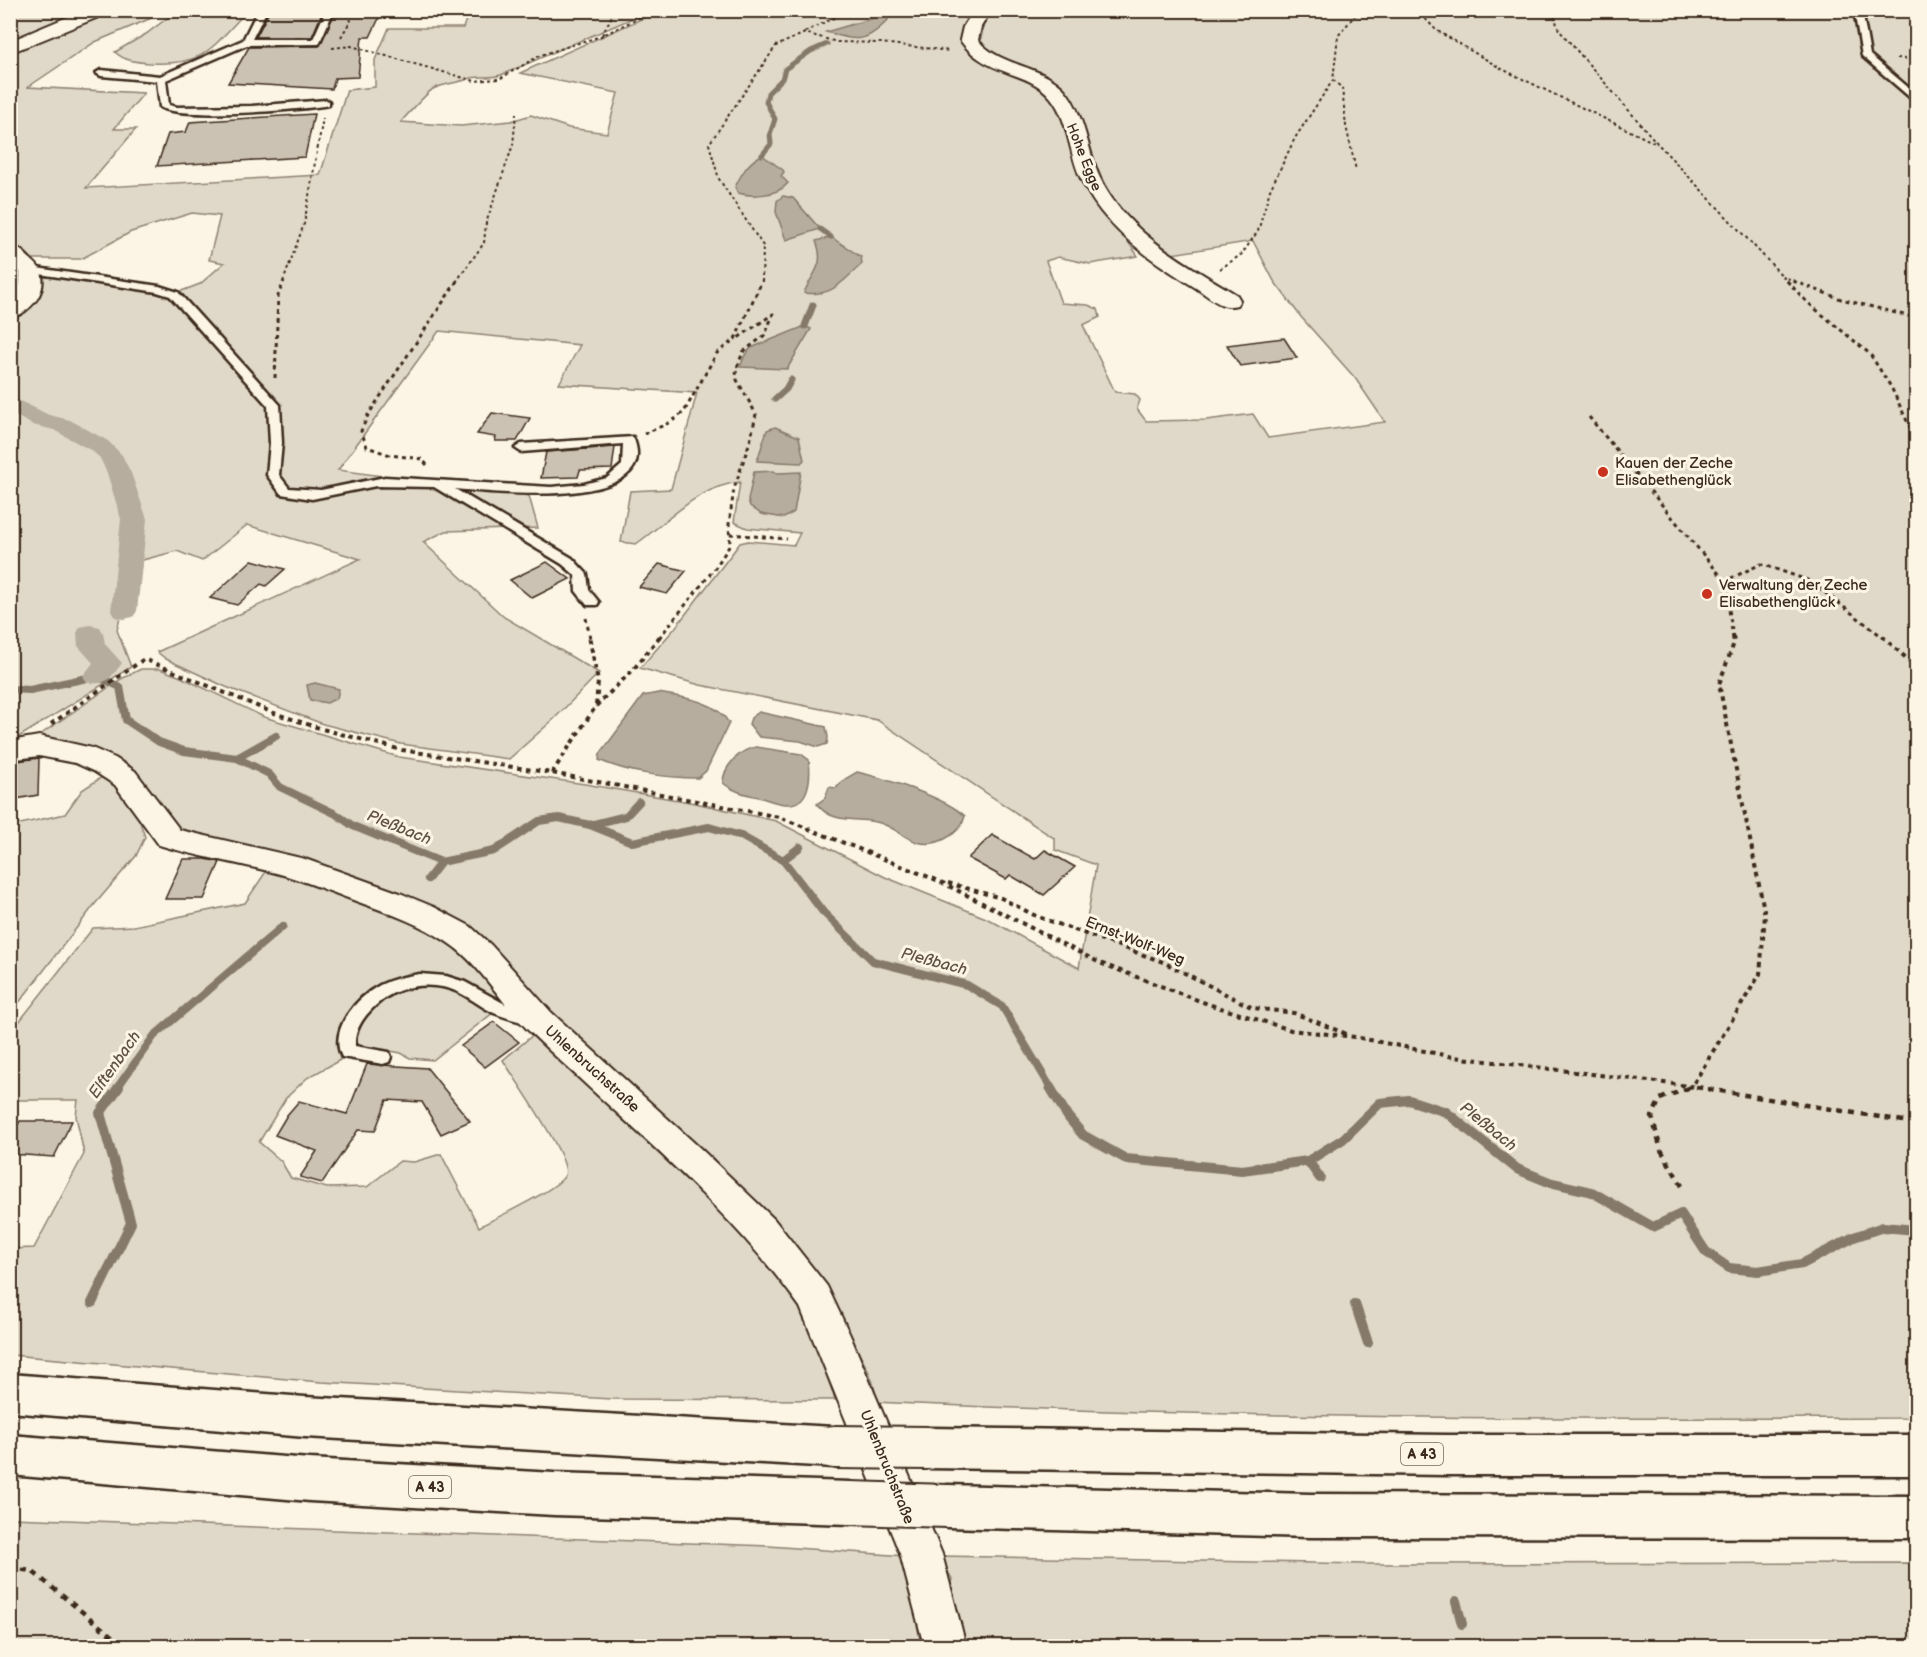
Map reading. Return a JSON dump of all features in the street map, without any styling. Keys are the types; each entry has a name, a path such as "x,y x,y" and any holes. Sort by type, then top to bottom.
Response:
{"highway":[{"name":"A 43","path":"10,1393 306,1417 834,1447 1423,1454 1917,1455"},
{"name":"A 43","path":"10,1455 310,1480 543,1493 1170,1514 1610,1518 1917,1517"}],"street":[{"path":"10,48 100,10"},
{"path":"977,54 969,40 972,27 983,10"},
{"name":"Hohe Egge","path":"977,54 1041,80 1060,96 1080,152 1103,202 1139,239 1229,300"},
{"path":"10,251 30,270 32,288 28,298 17,310 10,312"},
{"name":"Uhlenbruchstraße","path":"12,751 39,746 82,755 105,765 125,778 170,838 294,867 423,915 459,934 480,953 538,1021 672,1142 761,1230 790,1264 813,1297 858,1397 921,1554 945,1647"}],"lane":[{"path":"246,42 263,10"},
{"path":"101,73 161,78 246,42 316,42 330,10"},
{"path":"1858,10 1866,56 1917,98"},
{"path":"161,78 165,106 177,110 326,103"},
{"path":"30,270 159,289 174,294 274,405 276,443 273,475 285,491 313,495 383,481 434,482 522,491 564,491 591,486 614,478 626,469 630,460 629,440 521,448"},
{"path":"434,482 567,561 581,574 588,607"},
{"path":"383,1057 348,1052 345,1045 351,1021 376,993 403,982 429,979 460,987 500,1008 538,1021"}],"path":[{"path":"601,36 615,10"},
{"path":"329,49 351,46 476,81 499,79 541,55 601,36 655,10"},
{"path":"735,339 762,284 763,246 718,179 709,144 776,46 850,10"},
{"path":"1200,282 1242,254 1258,231 1270,190 1295,138 1333,80 1338,36 1359,10"},
{"path":"1417,10 1436,30 1502,69 1658,144"},
{"path":"1552,10 1559,30 1658,144 1807,302 1870,354 1891,387 1917,440"},
{"path":"805,33 837,42 881,43 977,54"},
{"path":"1333,80 1342,88 1346,126 1356,170"},
{"path":"274,405 278,296 304,224 326,103"},
{"path":"418,483 428,470 422,459 390,455 367,447 361,431 368,415 472,257 484,243 486,223 513,145 516,114"},
{"path":"1786,278 1841,299 1917,318"},
{"path":"552,773 596,706 633,670 715,568 730,545 734,489 751,438 756,414 737,380 735,370 743,352 765,335 773,314 717,353 684,412 671,422 629,440"},
{"path":"1589,417 1725,581 1734,643 1719,684 1765,915 1760,974 1692,1086 1660,1099 1652,1117 1661,1150 1682,1186"},
{"path":"730,534 787,539"},
{"path":"1725,581 1761,564 1810,581 1888,641 1917,667"},
{"path":"588,607 598,681 596,706"},
{"path":"12,751 144,659 271,712 322,729 402,750 552,773 779,817 939,881 1100,963 1208,1004 1291,1030 1355,1037 1454,1058 1692,1086 1917,1124"},
{"name":"Ernst-Wolf-Weg","path":"939,881 1001,898 1036,916 1163,962 1253,1008 1294,1013 1355,1037"},
{"path":"10,1568 32,1571 113,1637 113,1647"}],"shaded area":[{"path":"178,10 247,11 215,45 196,58 169,63 150,63 127,59 115,52 146,34"},
{"path":"11,11 93,11 11,44"},
{"path":"110,11 168,11 95,42 28,87 144,93 114,129 136,129 86,188 320,175 347,90 375,87 375,60 389,28 463,28 469,11 649,11 501,75 472,78 433,89 401,122 461,126 511,121 531,115 569,128 607,133 618,93 520,73 659,11 976,11 965,33 965,46 977,55 1022,74 1054,96 1113,220 1138,256 1090,264 1058,257 1046,261 1061,303 1088,305 1098,309 1100,317 1083,325 1115,392 1135,394 1140,400 1137,409 1146,421 1206,420 1253,414 1268,438 1385,422 1355,378 1301,317 1274,281 1253,241 1166,255 1107,201 1061,91 979,47 987,11 1855,11 1863,56 1916,102 1916,1418 1525,1418 1265,1415 874,1402 875,1392 867,1368 830,1311 473,938 176,829 152,803 37,739 121,679 141,669 160,669 264,717 399,757 585,784 695,803 776,821 885,877 986,918 1079,968 1096,865 1055,850 1055,839 877,720 700,685 640,668 675,628 740,543 748,541 794,545 800,533 747,528 734,522 740,482 725,485 697,497 636,544 621,542 630,491 671,489 697,393 559,384 580,345 439,331 338,470 529,496 538,528 446,531 423,542 504,617 599,673 554,719 509,759 401,744 323,724 226,687 166,659 157,652 360,559 247,525 202,561 177,551 139,561 126,594 117,630 131,667 11,742 11,317 36,302 41,293 42,278 51,276 171,295 200,284 224,263 209,260 220,216 192,213 131,232 81,259 32,259 24,250 11,243 10,52"},
{"path":"1861,11 1916,11 1916,98 1866,56"},
{"path":"877,17 886,17 888,20 866,37 853,38 826,32"},
{"path":"762,155 783,170 781,176 788,183 778,191 771,193 750,195 738,193 735,187 743,173 753,161"},
{"path":"783,196 793,198 820,229 786,240 776,212 777,201"},
{"path":"831,237 861,257 862,264 830,290 814,294 804,293 819,263 816,241"},
{"path":"805,326 811,329 787,369 740,367 751,348"},
{"path":"775,427 799,437 804,460 801,463 757,461 767,430"},
{"path":"774,471 777,473 801,472 794,512 784,518 761,514 750,506 748,500 754,472"},
{"path":"315,683 339,689 337,698 327,703 310,700 307,685"},
{"path":"658,693 707,704 723,715 729,723 706,771 698,778 647,774 599,760 600,754 643,696"},
{"path":"759,712 826,727 827,744 818,747 800,741 759,737 749,724 751,718"},
{"path":"750,748 801,754 809,760 809,782 800,800 794,803 779,803 731,789 723,783 726,770 734,759"},
{"path":"857,772 898,784 944,802 965,816 963,823 947,838 924,843 912,840 880,823 838,818 823,811 817,804 825,798 829,787 836,788"},
{"path":"108,773 135,807 145,837 136,856 95,904 11,1013 11,826 65,814 82,790"},
{"path":"269,867 452,936 509,1000 503,1004 465,983 448,977 427,974 415,974 391,980 368,992 351,1009 346,1018 341,1049 338,1051 340,1060 307,1078 286,1098 259,1142 281,1161 291,1178 327,1188 367,1187 400,1161 414,1162 441,1154 479,1227 551,1188 565,1175 565,1166 551,1137 503,1060 533,1035 554,1046 768,1251 810,1323 835,1400 611,1399 321,1382 11,1355 10,1249 34,1248 84,1154 76,1116 78,1100 11,1100 11,1032 93,928 134,926 245,903"},
{"path":"425,982 461,994 494,1012 433,1060 410,1058 401,1053 357,1045 362,1018 374,1000 390,992"},
{"path":"11,1518 769,1546 905,1556 921,1646 11,1646"},
{"path":"939,1556 1365,1564 1916,1563 1916,1646 953,1646 946,1613 951,1597 952,1579"}],"building":[{"path":"270,10 321,10 319,13 322,13 312,37 256,37"},
{"path":"382,12 370,37 362,37 358,77 335,78 332,89 228,83 249,47 319,46 335,13"},
{"path":"314,114 305,157 157,166 168,134 186,132 190,122"},
{"path":"1284,338 1297,358 1240,366 1227,345"},
{"path":"492,413 530,418 517,441 495,441 496,437 477,434"},
{"path":"615,447 612,469 580,470 578,477 541,478 546,452"},
{"path":"252,560 285,569 266,586 261,584 237,605 210,598"},
{"path":"547,562 570,579 532,598 510,580"},
{"path":"659,564 686,571 667,594 639,587"},
{"path":"39,758 38,795 10,800 10,762"},
{"path":"992,835 1035,859 1045,850 1075,867 1044,895 1010,875 1006,879 968,858"},
{"path":"183,859 220,862 204,899 165,899"},
{"path":"494,1022 519,1042 485,1067 461,1046"},
{"path":"367,1064 427,1068 470,1121 441,1134 422,1102 387,1100 375,1131 358,1130 322,1183 300,1177 317,1151 275,1135 299,1101 347,1114"},
{"path":"20,1121 72,1121 54,1157 10,1154 10,1138"}],"waterway":[{"path":"762,155 771,144 770,134 775,119 766,102 768,93 782,79 785,69 811,51 827,44"},
{"path":"820,229 831,237"},
{"path":"805,326 813,305"},
{"path":"775,399 786,389 791,380"},
{"path":"10,403 41,420 62,425 100,446 110,455 119,473 134,519 124,611"},
{"path":"90,633 92,646 108,663 97,676"},
{"name":"Pleßbach","path":"10,689 30,690 97,676 120,687 126,720 159,742 184,751 237,758"},
{"path":"237,758 276,736"},
{"name":"Pleßbach","path":"237,758 269,774 280,787 336,814 353,826 441,862"},
{"path":"590,825 626,816 639,802"},
{"name":"Pleßbach","path":"441,862 494,851 539,821 559,818 590,825"},
{"name":"Pleßbach","path":"590,825 632,842 709,827 741,836 783,860"},
{"path":"783,860 800,847"},
{"name":"Pleßbach","path":"783,860 823,912 873,961 967,985 1002,1006 1051,1088"},
{"path":"428,879 441,862"},
{"name":"Elftenbach","path":"117,1088 154,1036 283,926"},
{"name":"Elftenbach","path":"92,1303 131,1223 100,1113 119,1087"},
{"name":"Pleßbach","path":"1050,1087 1068,1117 1083,1135 1126,1159 1242,1170 1308,1161"},
{"name":"Pleßbach","path":"1308,1161 1343,1139 1380,1103 1409,1100 1446,1112 1517,1169 1549,1182 1592,1192 1653,1227 1681,1214 1706,1252 1729,1268 1758,1271 1802,1264 1854,1237 1883,1227 1916,1230"},
{"path":"1308,1161 1320,1178"},
{"path":"1355,1304 1368,1343"},
{"path":"1456,1601 1462,1624"}],"place":[{"name":"Kauen der Zeche Elisabethenglück","path":"1603,472"},
{"name":"Verwaltung der Zeche Elisabethenglück","path":"1707,594"}]}
